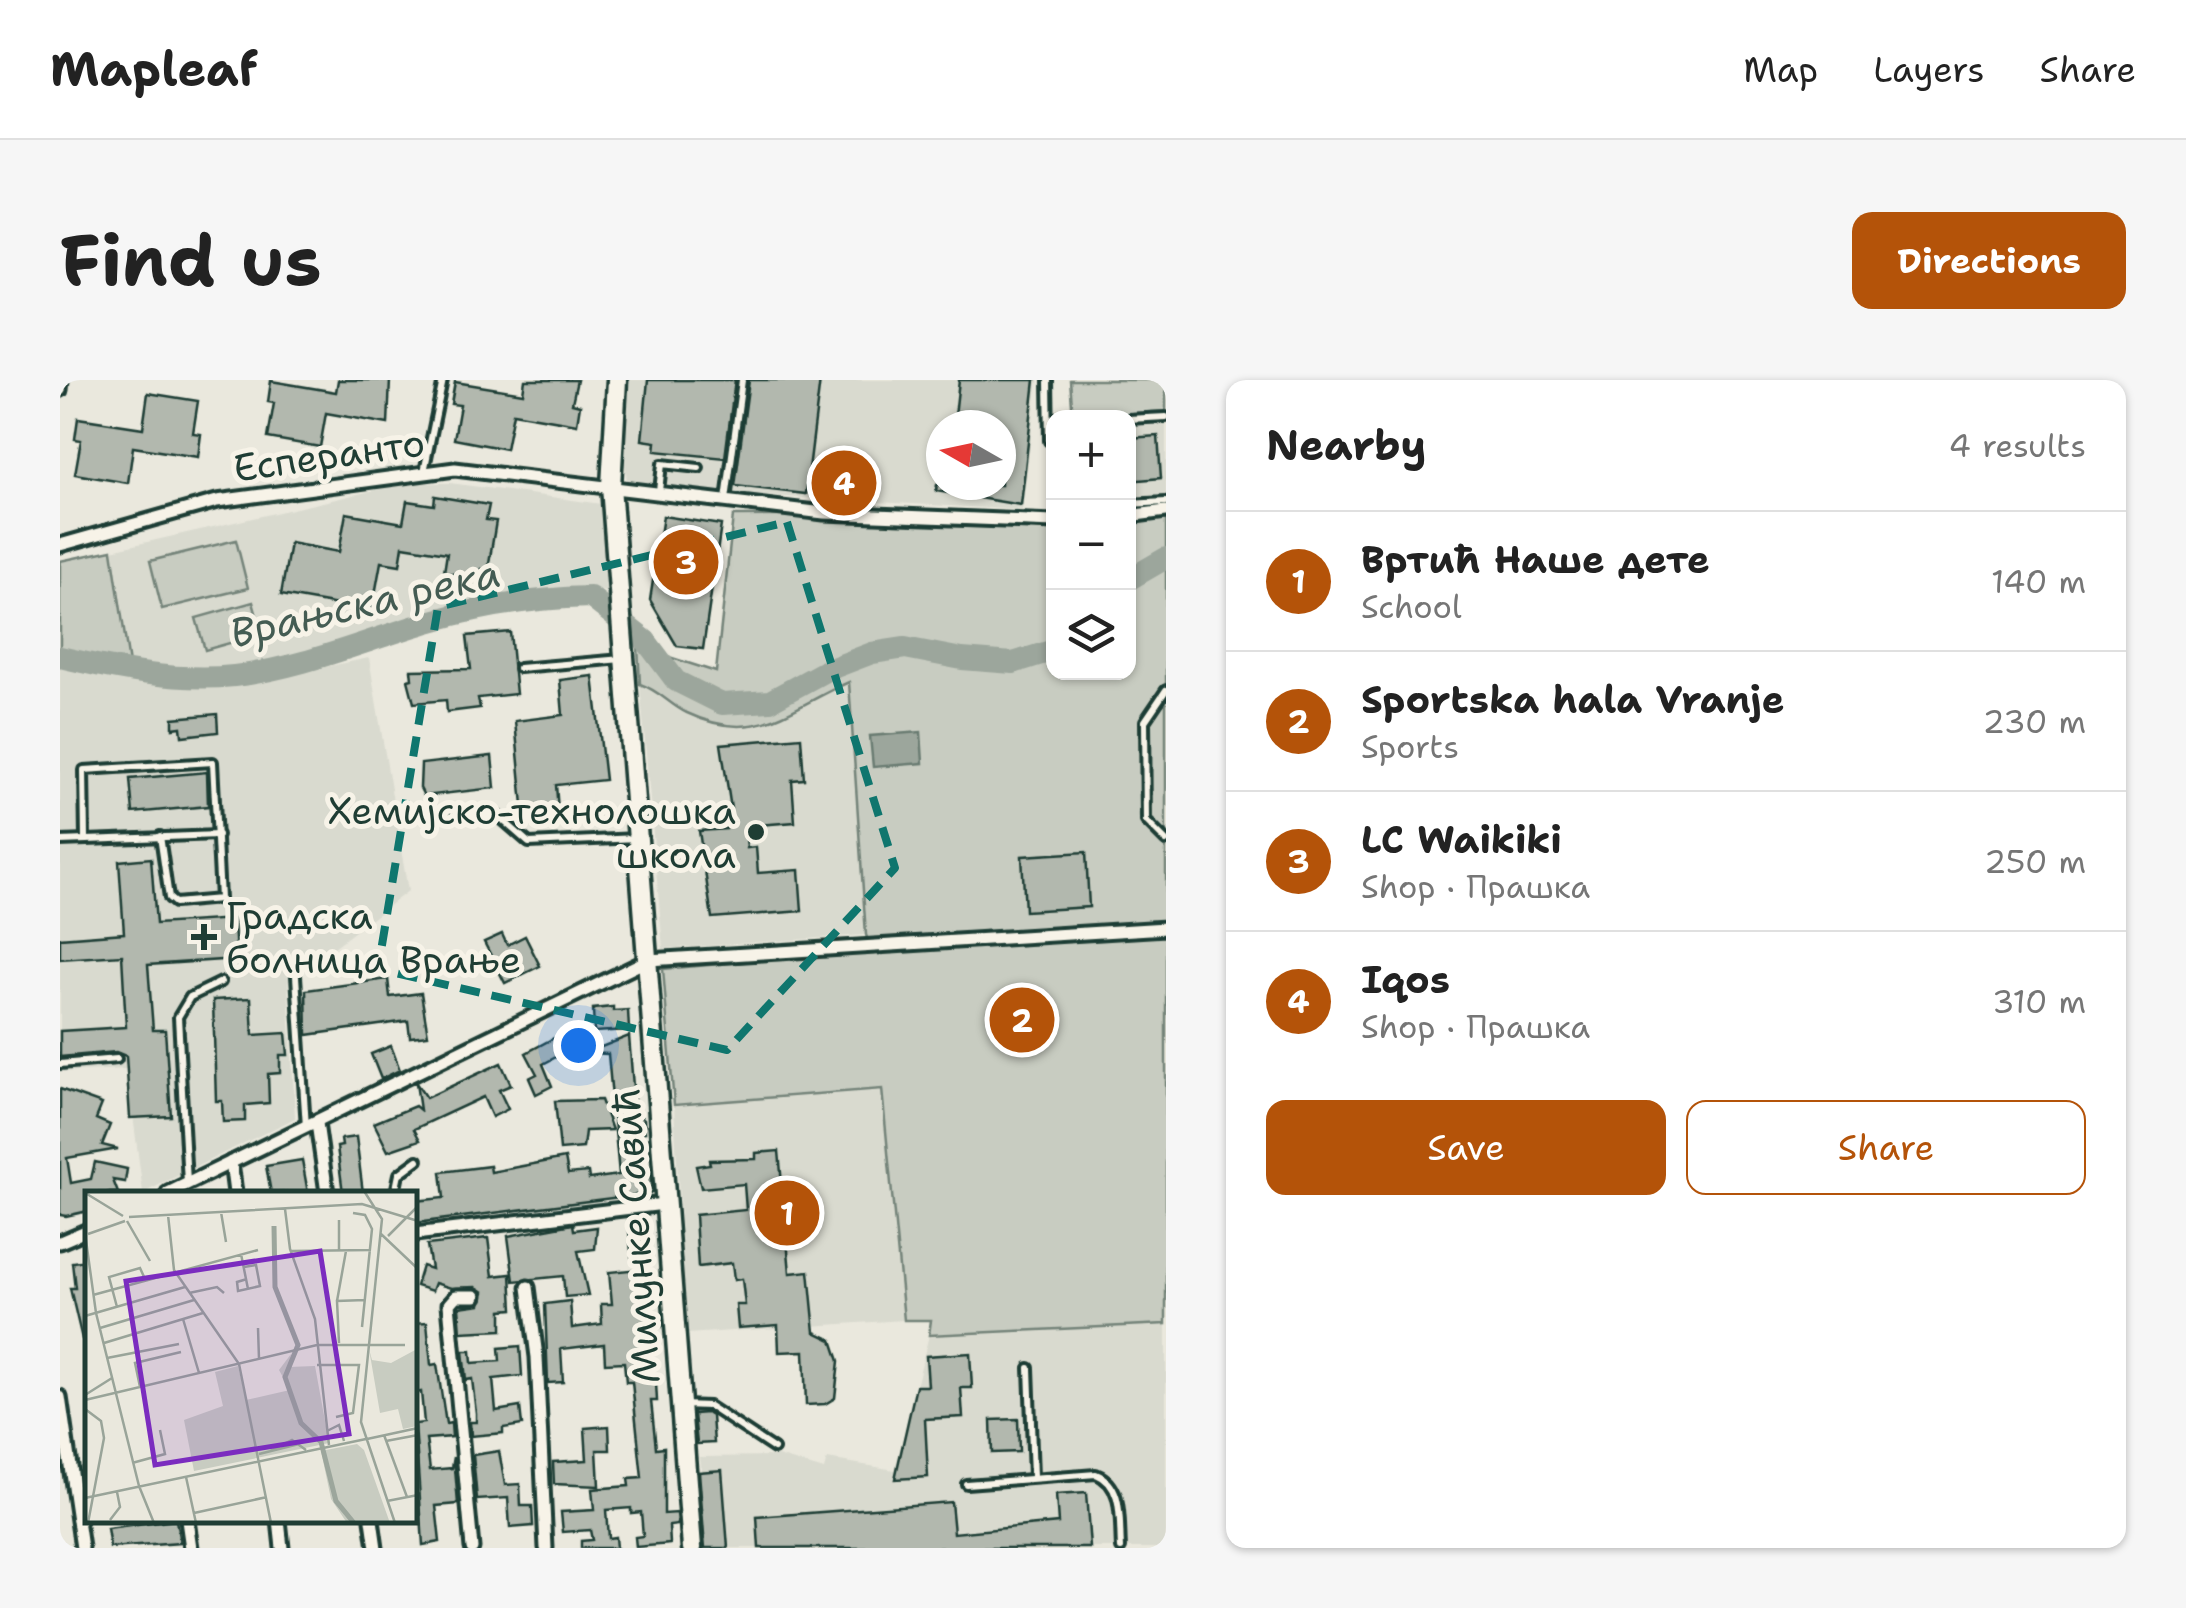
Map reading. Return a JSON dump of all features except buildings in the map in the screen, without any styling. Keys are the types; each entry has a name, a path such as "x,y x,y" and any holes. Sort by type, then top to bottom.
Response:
{"street":[{"path":"60,390 62,380"},
{"name":"Милунке Савић","path":"617,380 611,486 692,1548"},
{"name":"Есперанто","path":"60,545 217,501 471,469 842,514 1046,522"},
{"path":"1136,515 1166,511"},
{"path":"172,1191 648,960 1166,928"},
{"path":"311,1125 327,1191"},
{"path":"231,1162 235,1191"},
{"path":"418,1234 664,1204"},
{"path":"60,1242 85,1231"},
{"path":"528,1287 538,1377 546,1548"},
{"path":"472,1548 448,1304 456,1296 475,1296"},
{"path":"60,1397 82,1548"},
{"path":"187,1523 191,1548"},
{"path":"279,1523 282,1548"},
{"path":"372,1523 376,1548"}],"lane":[{"path":"424,472 443,380"},
{"path":"726,500 742,380"},
{"path":"1048,380 1048,410"},
{"path":"1136,419 1166,417"},
{"path":"659,492 662,464 699,468"},
{"path":"1136,504 1166,502"},
{"path":"518,668 623,651"},
{"path":"1166,690 1145,721 1146,822 1166,841"},
{"path":"85,840 84,770 213,762 220,899 176,903 164,883 160,836"},
{"path":"458,814 498,816 528,842 638,838"},
{"path":"60,840 218,835"},
{"path":"296,976 311,1125"},
{"path":"186,1184 178,1017 190,997 221,982"},
{"path":"60,1064 117,1059"},
{"path":"394,1191 398,1174 418,1160"},
{"path":"1028,1368 1033,1478"},
{"path":"681,1405 710,1406 774,1449"},
{"path":"966,1484 1096,1474 1109,1479 1116,1492 1121,1548"}],"highlighted area":[{"path":"787,522 895,868 727,1050 378,969 438,607"}],"shaded area":[{"path":"630,380 738,380 722,493 627,481 623,447"},
{"path":"745,380 1038,380 1022,510 731,494"},
{"path":"1070,380 1166,380 1166,411 1072,410"},
{"path":"1166,411 1166,508 1136,511 1136,413"},
{"path":"406,483 450,483 601,504 607,593 590,586 489,595 335,647 236,668 180,670 129,664 112,550"},
{"path":"1166,508 1166,1324 929,1335 931,1320 904,1320 882,1089 674,1105 663,969 872,951 866,935 849,682 771,720 733,726 687,713 640,684 638,647 716,672 733,516 1046,515 1046,680 1136,680 1136,511"},
{"path":"236,540 248,588 162,609 150,561"},
{"path":"112,550 129,664 60,648 60,561"},
{"path":"253,602 262,634 205,650 196,618"},
{"name":"Градска болница Врање","path":"369,658 408,891 288,982 295,1118 143,1191 127,1069 60,1072 60,667 113,678 226,687"},
{"name":"Хемијско-технолошка школа","path":"849,682 866,935 663,949 640,684 659,691 682,711 758,726"},
{"path":"921,732 923,763 873,767 870,736"},
{"path":"883,1088 904,1320 686,1334 674,1105"},
{"path":"1166,1324 1166,1548 707,1548 700,1457 778,1456 824,1470 827,1459 895,1470 929,1335"}],"waterway":[{"name":"Врањска река","path":"1136,575 1166,558"},
{"name":"Врањска река","path":"60,657 168,676 234,676 310,660 471,611 530,601 590,597 646,641 676,681 722,704 770,701 825,671 872,653 905,648 962,659 1013,663 1046,653"}],"place":[{"name":"Iqos","path":"844,483"},
{"name":"LC Waikiki","path":"686,562"},
{"name":"Хемијско-технолошка школа","path":"756,832"},
{"name":"Градска болница Врање","path":"204,937"},
{"name":"Sportska hala Vranje","path":"1022,1020"},
{"name":"Вртић Наше дете","path":"787,1213"}]}
